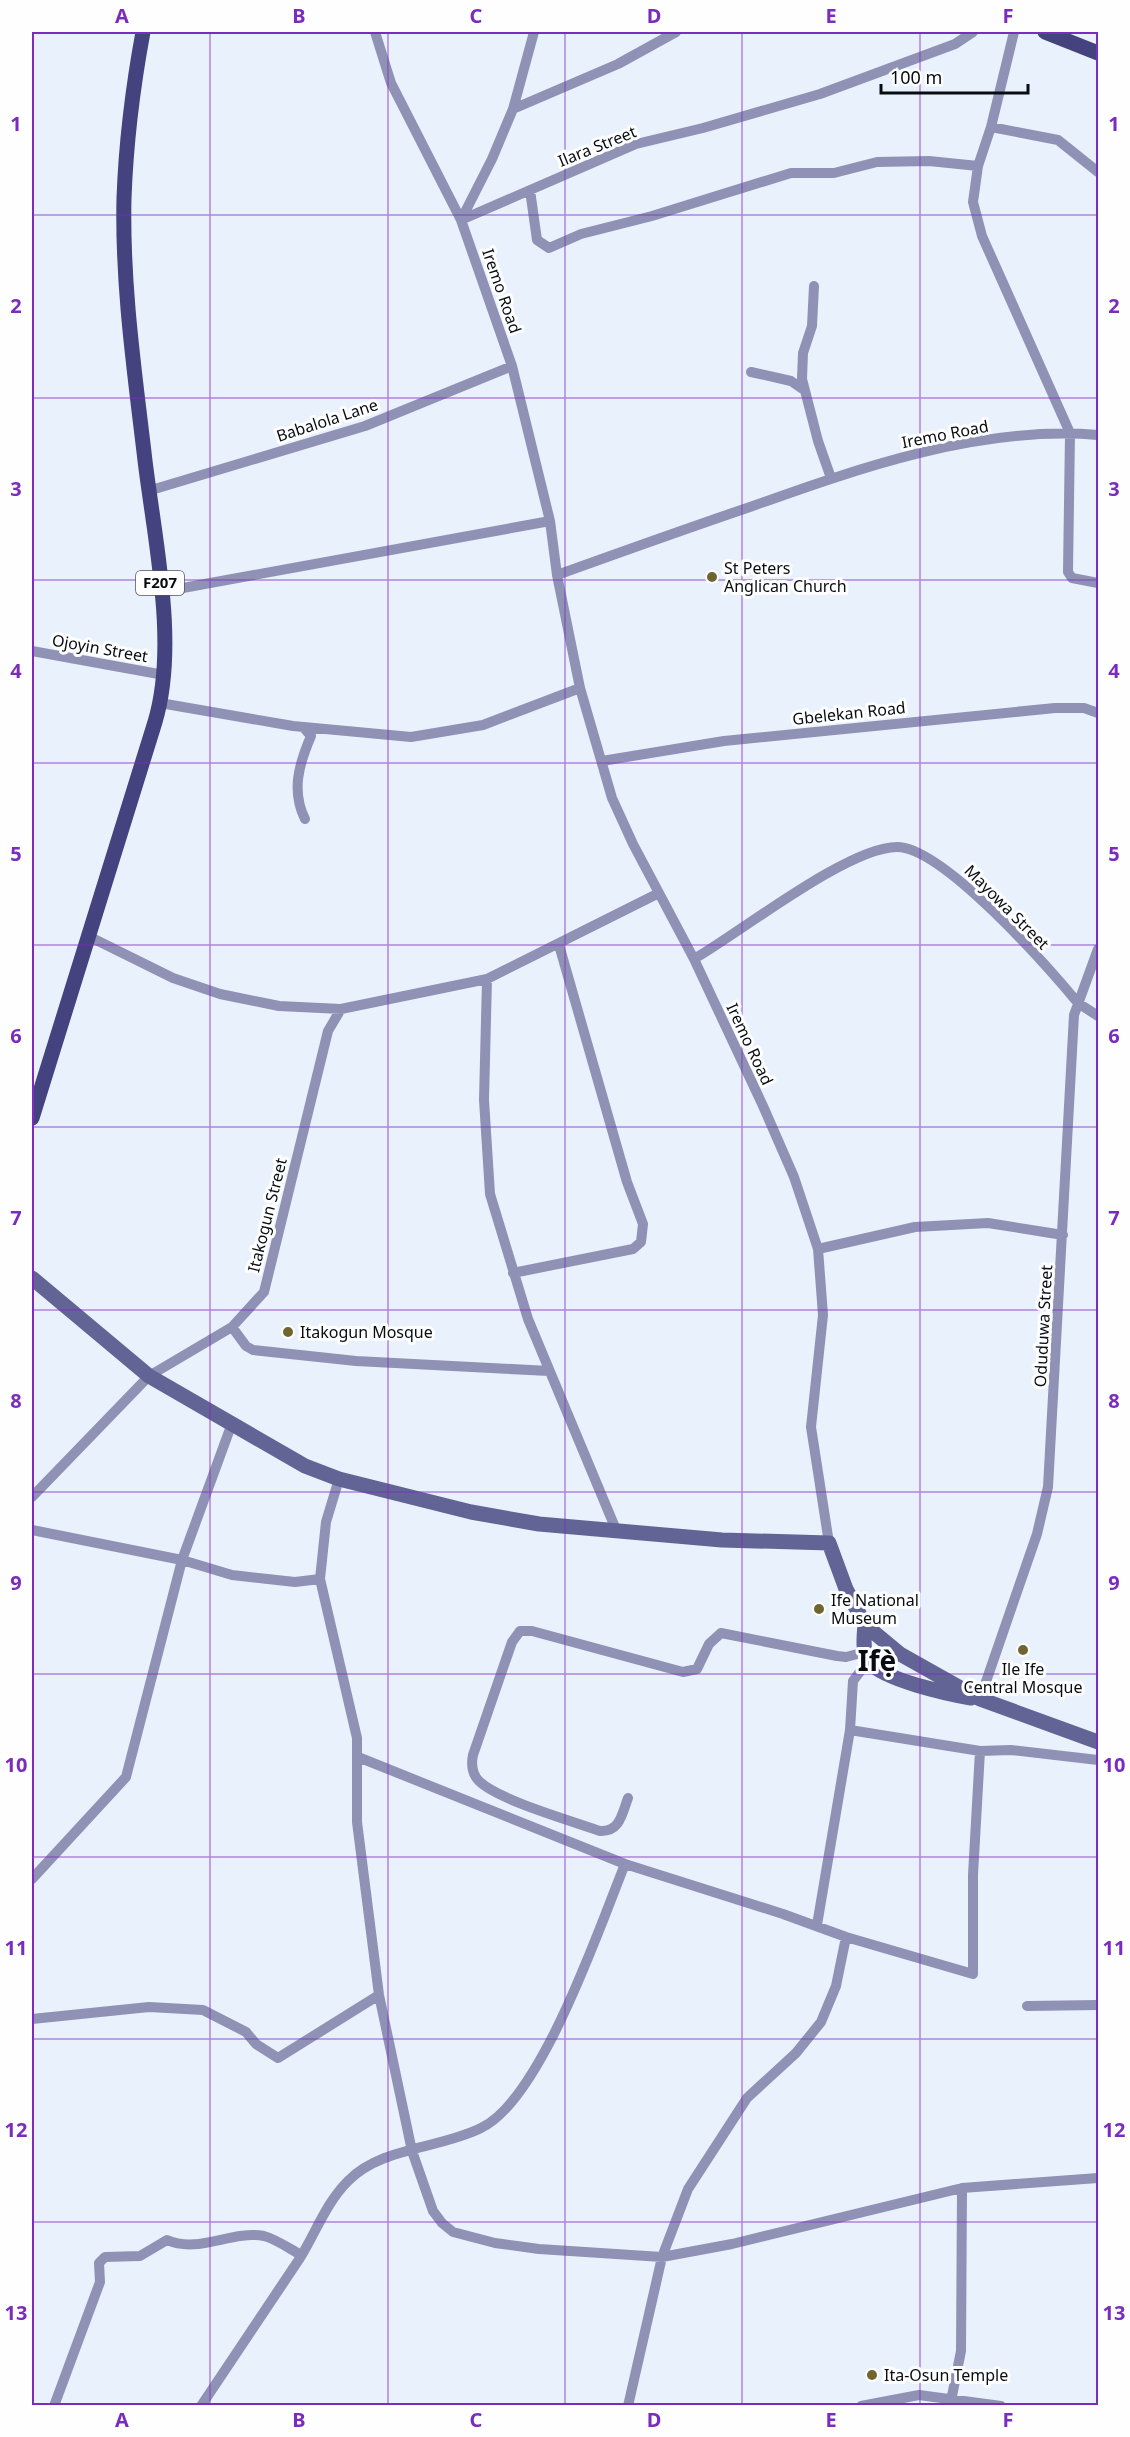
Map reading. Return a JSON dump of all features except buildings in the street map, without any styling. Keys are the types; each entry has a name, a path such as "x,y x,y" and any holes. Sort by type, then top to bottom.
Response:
{"main road":[{"name":"F207","path":"32,1119 160,703 164,675 161,592 128,310 124,199 135,73 143,32"},
{"path":"1045,32 1098,53"}],"street":[{"name":"Iremo Road","path":"375,32 391,83 461,220 512,366 550,521 557,575 580,688 612,798 633,844 694,959 794,1177 818,1248 823,1315 812,1427 829,1543"},
{"path":"461,220 492,159 513,109 534,32"},
{"path":"513,109 618,64 676,32"},
{"name":"Ilara Street","path":"461,220 636,144 703,128 820,93 955,44 973,32"},
{"path":"1014,32 991,127 978,166 973,202 982,236 1070,433 1067,566 1072,578 1098,584"},
{"path":"991,127 1058,140 1098,172"},
{"path":"530,190 537,240 549,248 581,234 652,216 791,172 834,173 877,162 929,161 978,166"},
{"path":"814,286 811,335 803,353 804,390 831,478"},
{"name":"Babalola Lane","path":"148,491 365,426 512,366"},
{"path":"751,372 791,381 804,390"},
{"name":"Iremo Road","path":"557,575 831,478 901,457 998,439 1070,433 1098,435"},
{"path":"161,592 550,521"},
{"name":"Ojoyin Street","path":"32,651 164,675"},
{"path":"160,703 303,727 411,737 483,725 580,688"},
{"name":"Gbelekan Road","path":"602,761 724,741 1055,708 1084,708 1098,713"},
{"path":"303,727 310,736 303,755 296,794 297,804 305,819"},
{"name":"Mayowa Street","path":"694,959 822,876 867,855 897,847 921,853 966,885 1078,1003 1098,1016"},
{"path":"88,936 173,978 220,994 279,1006 341,1009 487,979 659,893"},
{"path":"513,1273 633,1249 641,1242 643,1234 643,1224 627,1182 559,945"},
{"name":"Oduduwa Street","path":"980,1699 1037,1534 1048,1487 1074,1015 1098,949"},
{"path":"487,979 485,1145 490,1194 513,1273 549,1371 617,1532"},
{"name":"Itakogun Street","path":"32,1497 149,1376 232,1327 264,1292 328,1031 341,1009"},
{"path":"818,1248 915,1227 988,1223 1063,1235"},
{"path":"32,1278 149,1376 231,1426 305,1466 339,1479 471,1512 539,1524 722,1540 829,1543 846,1589 865,1625 900,1654 980,1699 1098,1742"},
{"path":"232,1327 246,1346 254,1350 356,1361 549,1371"},
{"path":"32,1879 126,1777 182,1560 231,1426"},
{"path":"339,1479 326,1522 320,1579 357,1738 357,1822 379,1995 412,2151 434,2211 453,2232 495,2243 538,2249 662,2257 732,2244 963,2188 1098,2178"},
{"path":"32,1530 182,1560 232,1575 295,1582 320,1579"},
{"path":"817,1925 850,1730 853,1681 867,1656 865,1625"},
{"path":"628,1798 619,1824 611,1830 600,1831 509,1797 486,1787 477,1779 471,1763 512,1642 520,1631 532,1631 683,1672 697,1669 709,1644 721,1633 837,1656 867,1656 892,1676 954,1695 980,1699"},
{"path":"892,1676 900,1654"},
{"path":"850,1730 980,1751 1011,1750 1098,1760"},
{"path":"358,1757 624,1864 817,1925 846,1937 973,1974 973,1875 980,1751"},
{"path":"201,2406 302,2255 327,2206 348,2180 385,2156 458,2138 484,2127 510,2102 548,2048 580,1976 624,1864"},
{"path":"628,2406 662,2257 688,2189 747,2098 796,2054 820,2022 836,1986 846,1937"},
{"path":"32,2019 149,2007 203,2010 246,2032 256,2044 278,2058 379,1995"},
{"path":"1027,2006 1098,2005"},
{"path":"951,2402 961,2351 963,2188"},
{"path":"54,2406 100,2282 99,2263 105,2257 140,2256 167,2240 182,2246 264,2236 302,2255"},
{"path":"861,2406 919,2396 951,2402 1001,2406"}],"place":[{"name":"St Peters Anglican Church","path":"712,577"},
{"name":"Itakogun Mosque","path":"288,1332"},
{"name":"Ife National Museum","path":"819,1609"},
{"name":"Ile Ife Central Mosque","path":"1023,1650"},
{"name":"Ita-Osun Temple","path":"872,2375"}],"district":[{"name":"Ifẹ̀","path":"877,1661"}]}
